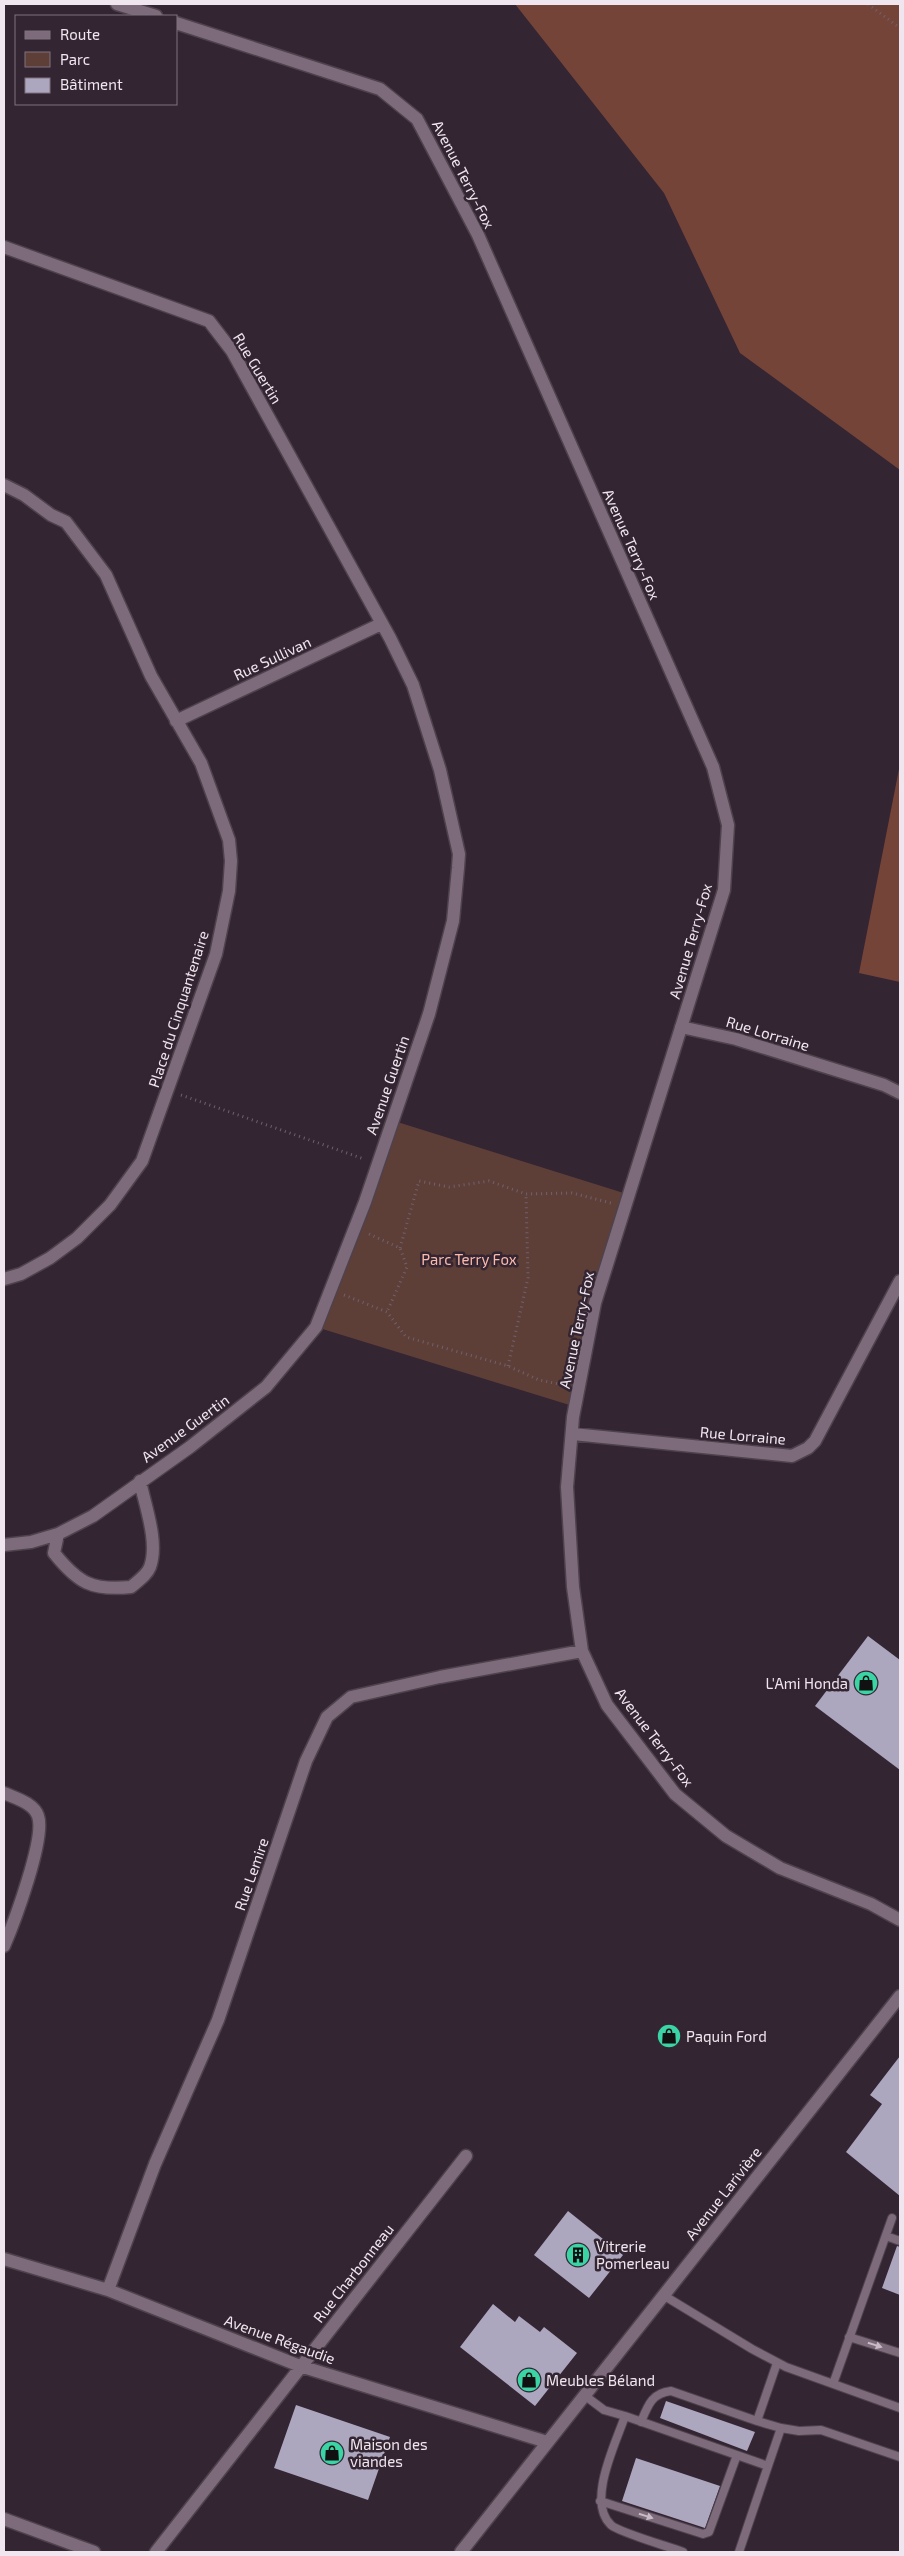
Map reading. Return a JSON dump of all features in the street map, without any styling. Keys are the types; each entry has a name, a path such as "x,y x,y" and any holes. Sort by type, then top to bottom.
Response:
{"street":[{"path":"117,4 153,15"},
{"name":"Avenue Terry-Fox","path":"178,24 380,89 418,119 478,235 713,767 728,825 724,890 596,1303 573,1417 567,1487 573,1587 582,1651 607,1705 675,1794 726,1836 780,1868 872,1904 900,1920"},
{"name":"Rue Guertin","path":"4,247 209,321 232,351 381,624"},
{"name":"Place du Cinquantenaire","path":"4,485 24,495 51,515 66,522 106,575 152,676 200,763 214,794 229,840 230,861 229,892 216,954 169,1091 142,1161 110,1205 77,1238 50,1258 21,1274 4,1279"},
{"name":"Rue Sullivan","path":"176,721 381,624"},
{"name":"Avenue Guertin","path":"4,1545 31,1542 58,1534 93,1516 198,1441 266,1387 316,1327 378,1163 429,1014 453,920 459,854 440,770 413,685 381,624"},
{"name":"Rue Lorraine","path":"681,1027 736,1039 884,1085 900,1093"},
{"name":"Rue Lorraine","path":"573,1434 792,1456 815,1442 900,1281"},
{"name":"Avenue Guertin","path":"58,1534 54,1553 82,1582 97,1588 131,1587 150,1568 152,1558 151,1535 140,1481"},
{"name":"Rue Lemire","path":"108,2290 155,2164 218,2020 306,1761 326,1717 351,1697 440,1677 582,1651"},
{"path":"4,1793 32,1806 39,1816 36,1852 4,1946"},
{"name":"Avenue Larivière","path":"461,2552 900,1996"},
{"name":"Rue Charbonneau","path":"156,2552 466,2156"},
{"name":"Avenue Régaudie","path":"4,2259 108,2290 300,2366 484,2421 547,2442"},
{"path":"4,2519 94,2552"}],"lane":[{"path":"833,2384 892,2218"},
{"path":"886,2236 900,2241"},
{"path":"663,2295 777,2363 900,2408"},
{"path":"850,2337 900,2353"},
{"path":"758,2421 777,2363"},
{"path":"641,2422 653,2397 660,2392 671,2391 781,2428 799,2431 822,2430 900,2457"},
{"path":"584,2395 604,2410 768,2466"},
{"path":"625,2416 600,2491 604,2516 612,2526 683,2552"},
{"path":"738,2552 781,2428"},
{"path":"600,2500 703,2534 710,2532 737,2455"}],"path":[{"path":"868,4 900,28"},
{"path":"169,1091 378,1163"},
{"path":"387,1312 407,1267 400,1248 419,1181 449,1187 489,1181 526,1194 572,1193 626,1207"},
{"path":"508,1366 528,1278 526,1194"},
{"path":"354,1228 400,1248"},
{"path":"331,1290 387,1312 406,1337 508,1366 539,1380 580,1389"}],"green space":[{"name":"Parc Terry Fox","path":"391,1120 630,1195 615,1239 576,1407 316,1327"}],"shaded area":[{"path":"515,4 900,4 900,470 740,353 664,193"},
{"path":"900,764 900,982 859,973"}],"building":[{"name":"L'Ami Honda","path":"868,1636 900,1660 900,1770 815,1706"},
{"path":"900,2056 900,2196 846,2152 882,2104 870,2095"},
{"name":"Vitrerie Pomerleau","path":"568,2211 623,2255 589,2298 534,2255"},
{"path":"897,2246 900,2247 900,2295 882,2288"},
{"name":"Meubles Béland","path":"493,2304 515,2322 519,2316 540,2332 544,2327 577,2353 535,2406 460,2347"},
{"path":"666,2401 755,2432 747,2451 660,2418"},
{"name":"Maison des viandes","path":"296,2405 390,2437 368,2500 274,2468"},
{"path":"636,2458 720,2486 705,2528 622,2501"}],"place":[{"name":"L'Ami Honda","path":"866,1683"},
{"name":"Paquin Ford","path":"669,2036"},
{"name":"Vitrerie Pomerleau","path":"578,2255"},
{"name":"Meubles Béland","path":"529,2380"},
{"name":"Maison des viandes","path":"332,2453"}]}
